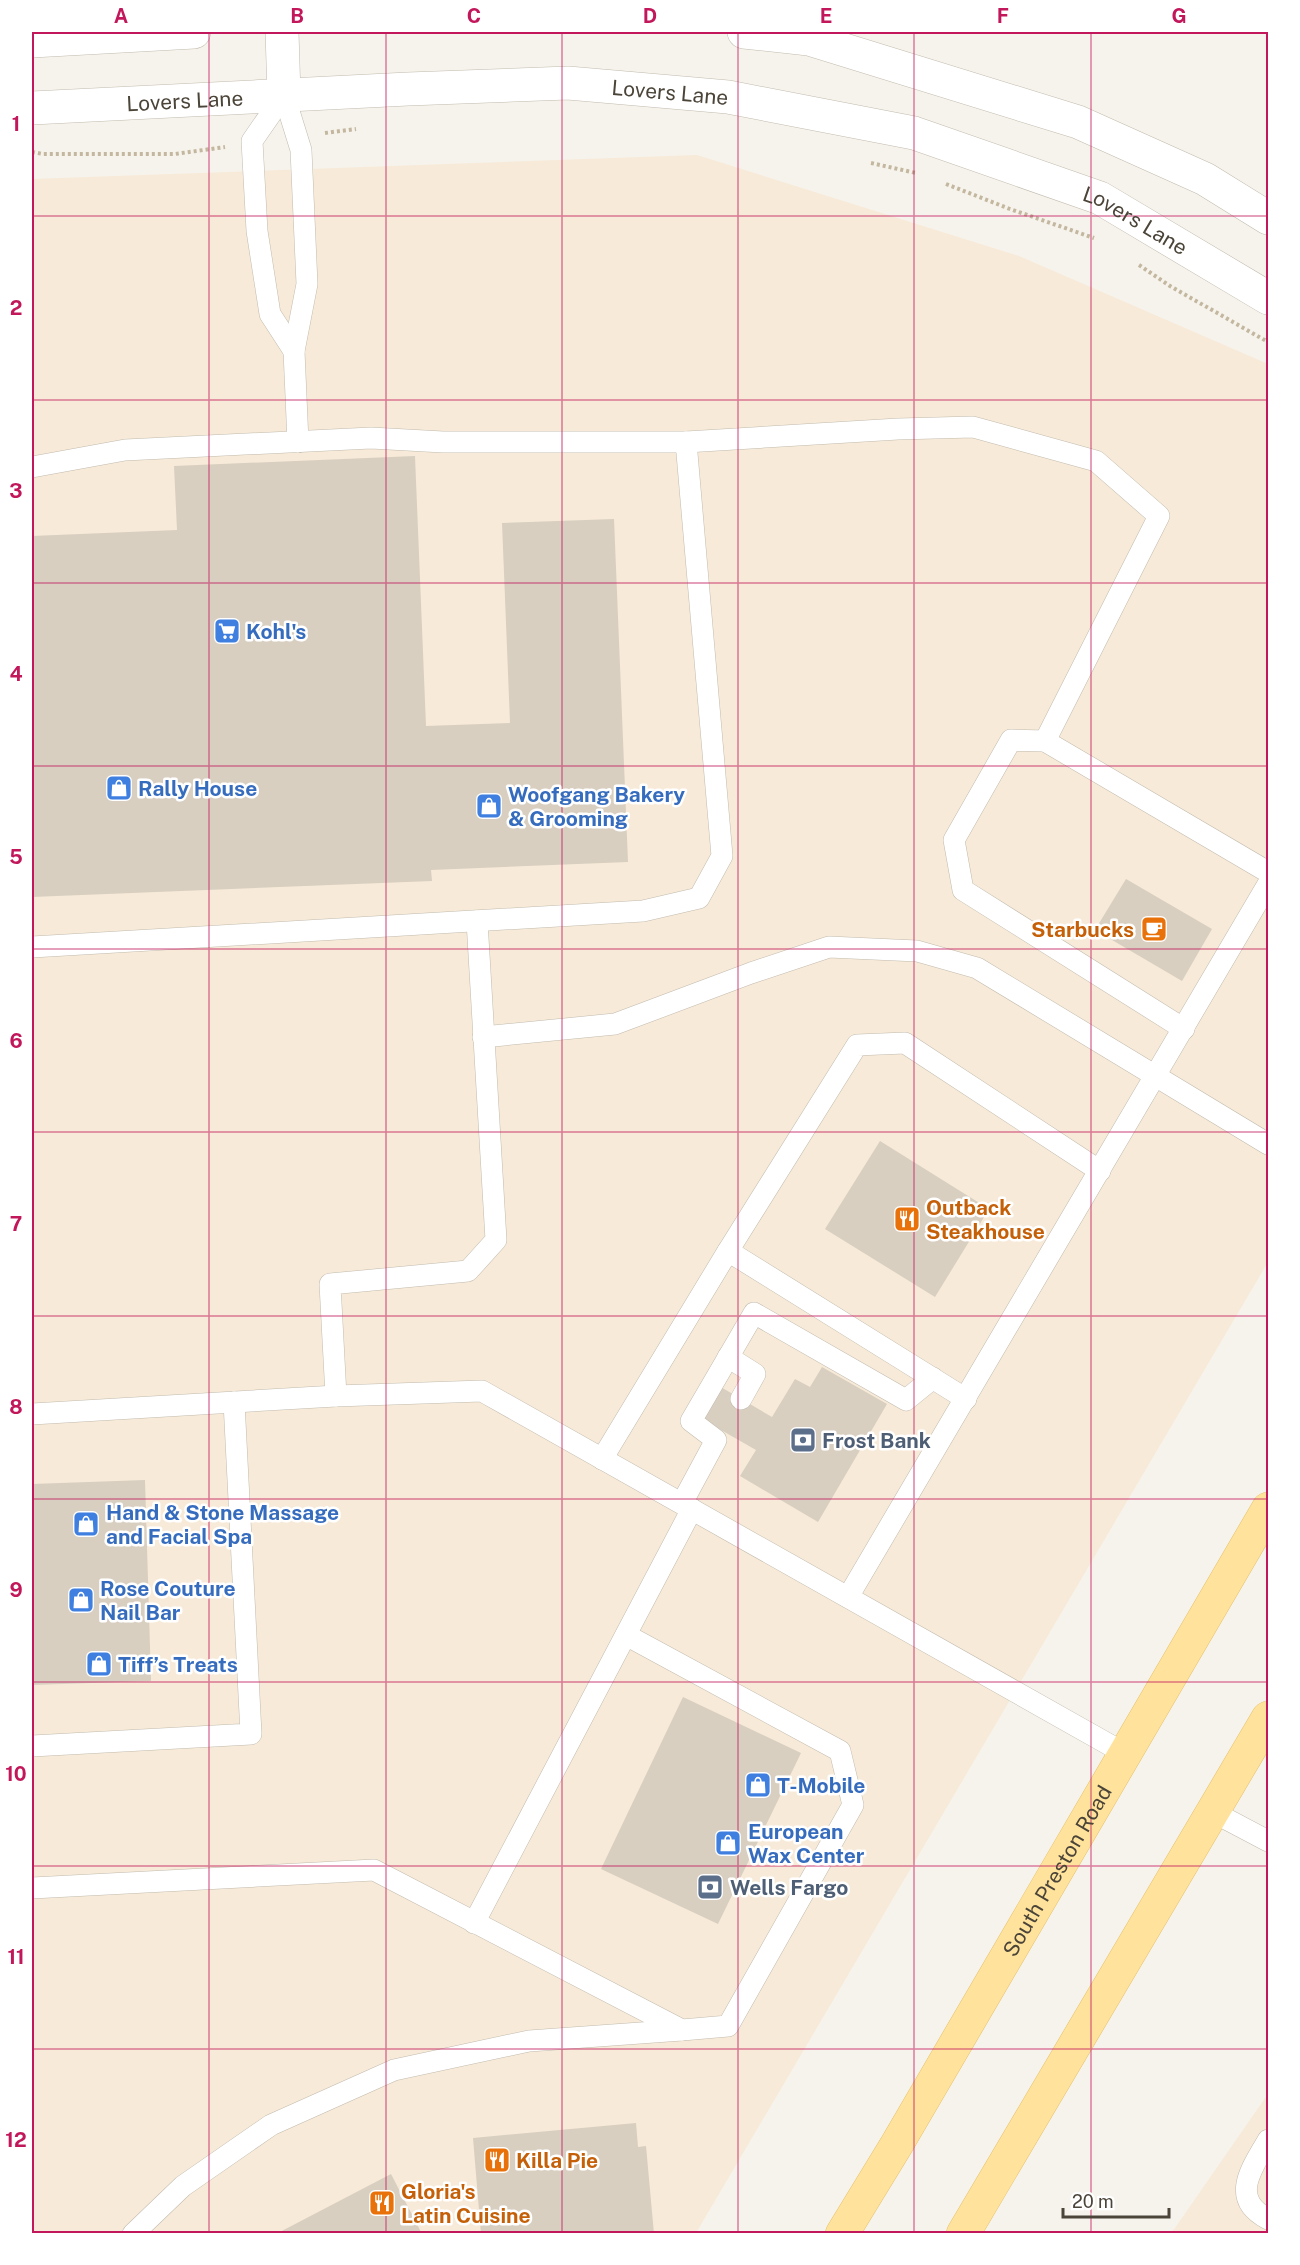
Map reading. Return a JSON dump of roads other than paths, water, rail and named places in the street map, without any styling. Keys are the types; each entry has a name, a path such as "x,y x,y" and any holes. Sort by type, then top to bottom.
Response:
{"main road":[{"name":"South Preston Road","path":"842,2234 1269,1509"},
{"path":"963,2234 1269,1718"}],"street":[{"path":"32,41 194,32"},
{"path":"282,32 284,95"},
{"path":"744,32 809,39 1078,122 1205,179 1269,218"},
{"name":"Lovers Lane","path":"32,108 568,83 728,97 914,133 1100,198 1269,298"}],"lane":[{"path":"284,95 301,150 307,284 294,351 298,442"},
{"path":"284,95 252,144 257,231 270,314 294,351"},
{"path":"32,467 124,450 371,438 443,442 686,442 898,429 973,427 1096,460 1159,516 1045,741"},
{"path":"32,947 643,911 699,898 722,856 686,442"},
{"path":"1184,1029 963,890 954,840 1011,740 1045,741 1269,872"},
{"path":"848,1597 1269,884"},
{"path":"336,1396 330,1284 468,1271 496,1240 477,921"},
{"path":"483,1037 615,1024 751,973 829,947 917,951 976,968 1269,1144"},
{"path":"602,1458 857,1045 904,1043 1100,1171"},
{"path":"728,1251 966,1399"},
{"path":"474,1923 626,1635 687,1506 719,1436 691,1421 754,1313 906,1400 933,1378"},
{"path":"728,1357 755,1374 741,1399"},
{"path":"32,1414 336,1396 482,1391 1125,1753"},
{"path":"32,1746 251,1734 234,1402"},
{"path":"133,2234 183,2186 271,2125 394,2070 529,2041 728,2026 853,1805 840,1751 626,1635"},
{"path":"1213,1812 1269,1841"},
{"path":"32,1888 374,1870 682,2030"},
{"path":"1269,2140 1246,2180 1247,2199 1269,2219"}],"place":[{"name":"Kohl's","path":"227,631"},
{"name":"Rally House","path":"119,788"},
{"name":"Woofgang Bakery & Grooming","path":"489,806"},
{"name":"Starbucks","path":"1154,929"},
{"name":"Outback Steakhouse","path":"907,1219"},
{"name":"Frost Bank","path":"803,1440"},
{"name":"Hand & Stone Massage and Facial Spa","path":"86,1524"},
{"name":"Rose Couture Nail Bar","path":"81,1600"},
{"name":"Tiff’s Treats","path":"99,1664"},
{"name":"T-Mobile","path":"758,1785"},
{"name":"European Wax Center","path":"728,1843"},
{"name":"Wells Fargo","path":"710,1887"},
{"name":"Killa Pie","path":"497,2160"},
{"name":"Gloria's Latin Cuisine","path":"382,2203"}]}
